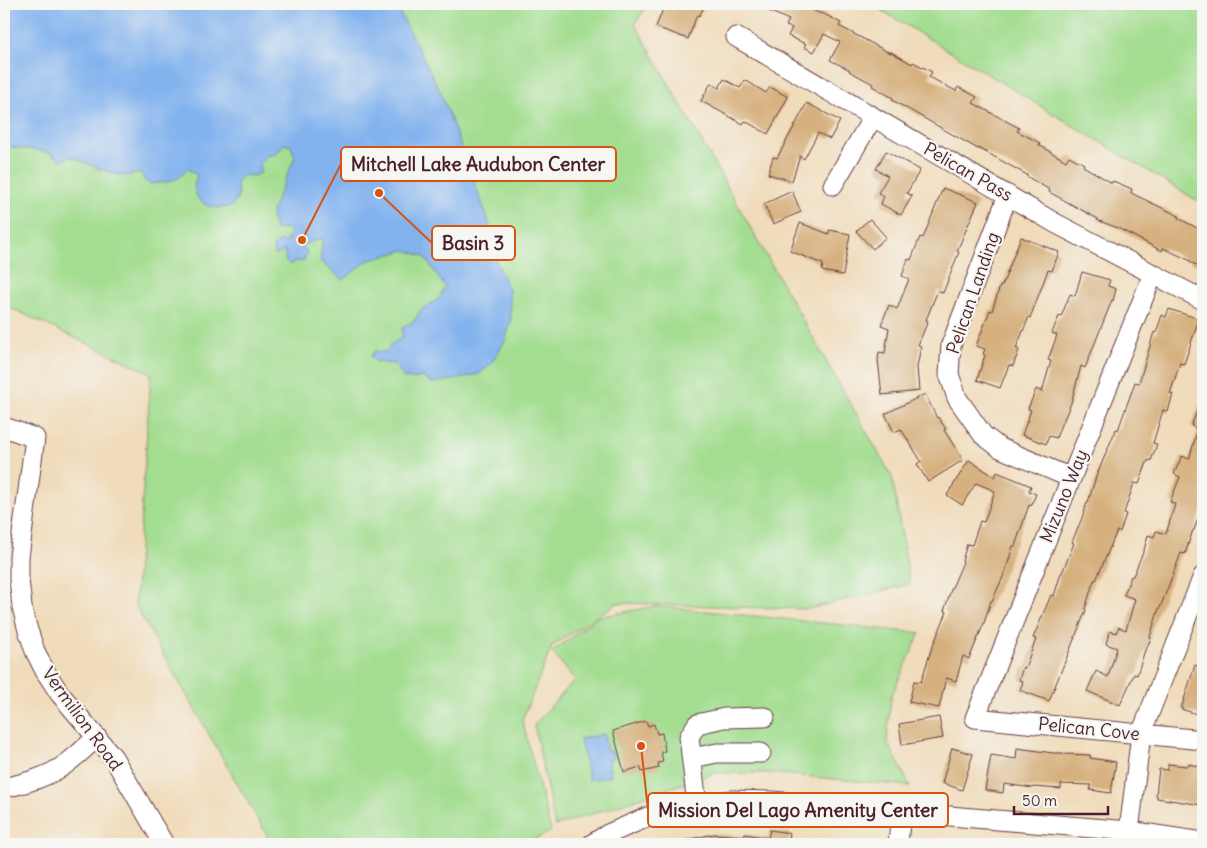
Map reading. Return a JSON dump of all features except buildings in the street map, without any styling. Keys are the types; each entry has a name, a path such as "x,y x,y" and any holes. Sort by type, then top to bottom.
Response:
{"street":[{"name":"Pelican Pass","path":"736,37 1055,223 1203,300"},
{"path":"833,185 874,117"},
{"name":"Pelican Landing","path":"1008,195 951,345 949,374 957,398 983,435 1000,448 1071,478"},
{"name":"Mizuno Way","path":"975,718 1153,274"},
{"name":"Vermilion Road","path":"4,427 35,438 11,557 19,579 22,607 35,651 60,694 113,757 164,844"},
{"path":"1129,832 1140,734 1203,576"},
{"path":"697,805 688,737 697,724 724,718 766,717"},
{"name":"Pelican Cove","path":"975,718 1203,740"},
{"path":"4,788 51,773 67,763 97,737"},
{"path":"692,758 717,753 761,753"},
{"path":"592,844 608,834 650,816 697,805 733,800 772,801 1129,832 1203,842"},
{"path":"898,844 901,812"}],"green space":[{"path":"4,4 648,4 635,24 892,477 910,584 808,609 617,603 552,646 522,720 551,831 527,844 272,844 135,605 151,373 4,305"},
{"path":"871,4 1203,4 1203,204"},
{"path":"656,606 920,633 891,697 887,741 910,786 769,773 715,773 555,826 534,725 575,680 552,652 598,617"}],"water":[{"path":"4,4 393,4 400,13 441,93 488,219 496,262 509,290 511,320 505,341 490,365 479,374 431,383 423,377 404,378 395,364 376,362 371,357 374,351 387,352 390,345 402,338 402,328 415,320 421,310 439,299 445,287 424,256 404,250 387,255 367,261 343,280 320,261 323,238 302,245 307,252 304,261 295,261 290,265 285,260 285,251 275,255 273,247 279,241 287,242 290,230 285,228 276,230 271,218 273,208 295,157 291,146 284,144 276,154 266,156 259,167 261,173 253,176 244,175 237,181 238,197 232,206 220,208 209,206 200,201 194,189 197,175 188,169 178,178 167,182 150,184 144,180 141,173 123,176 100,169 70,156 61,160 49,152 4,146"},
{"path":"604,734 607,750 613,754 612,759 608,760 611,776 589,780 580,739"}],"place":[{"name":"Basin 3","path":"379,193"},
{"name":"Mitchell Lake Audubon Center","path":"302,240"},
{"name":"Mission Del Lago Amenity Center","path":"641,746"}]}
